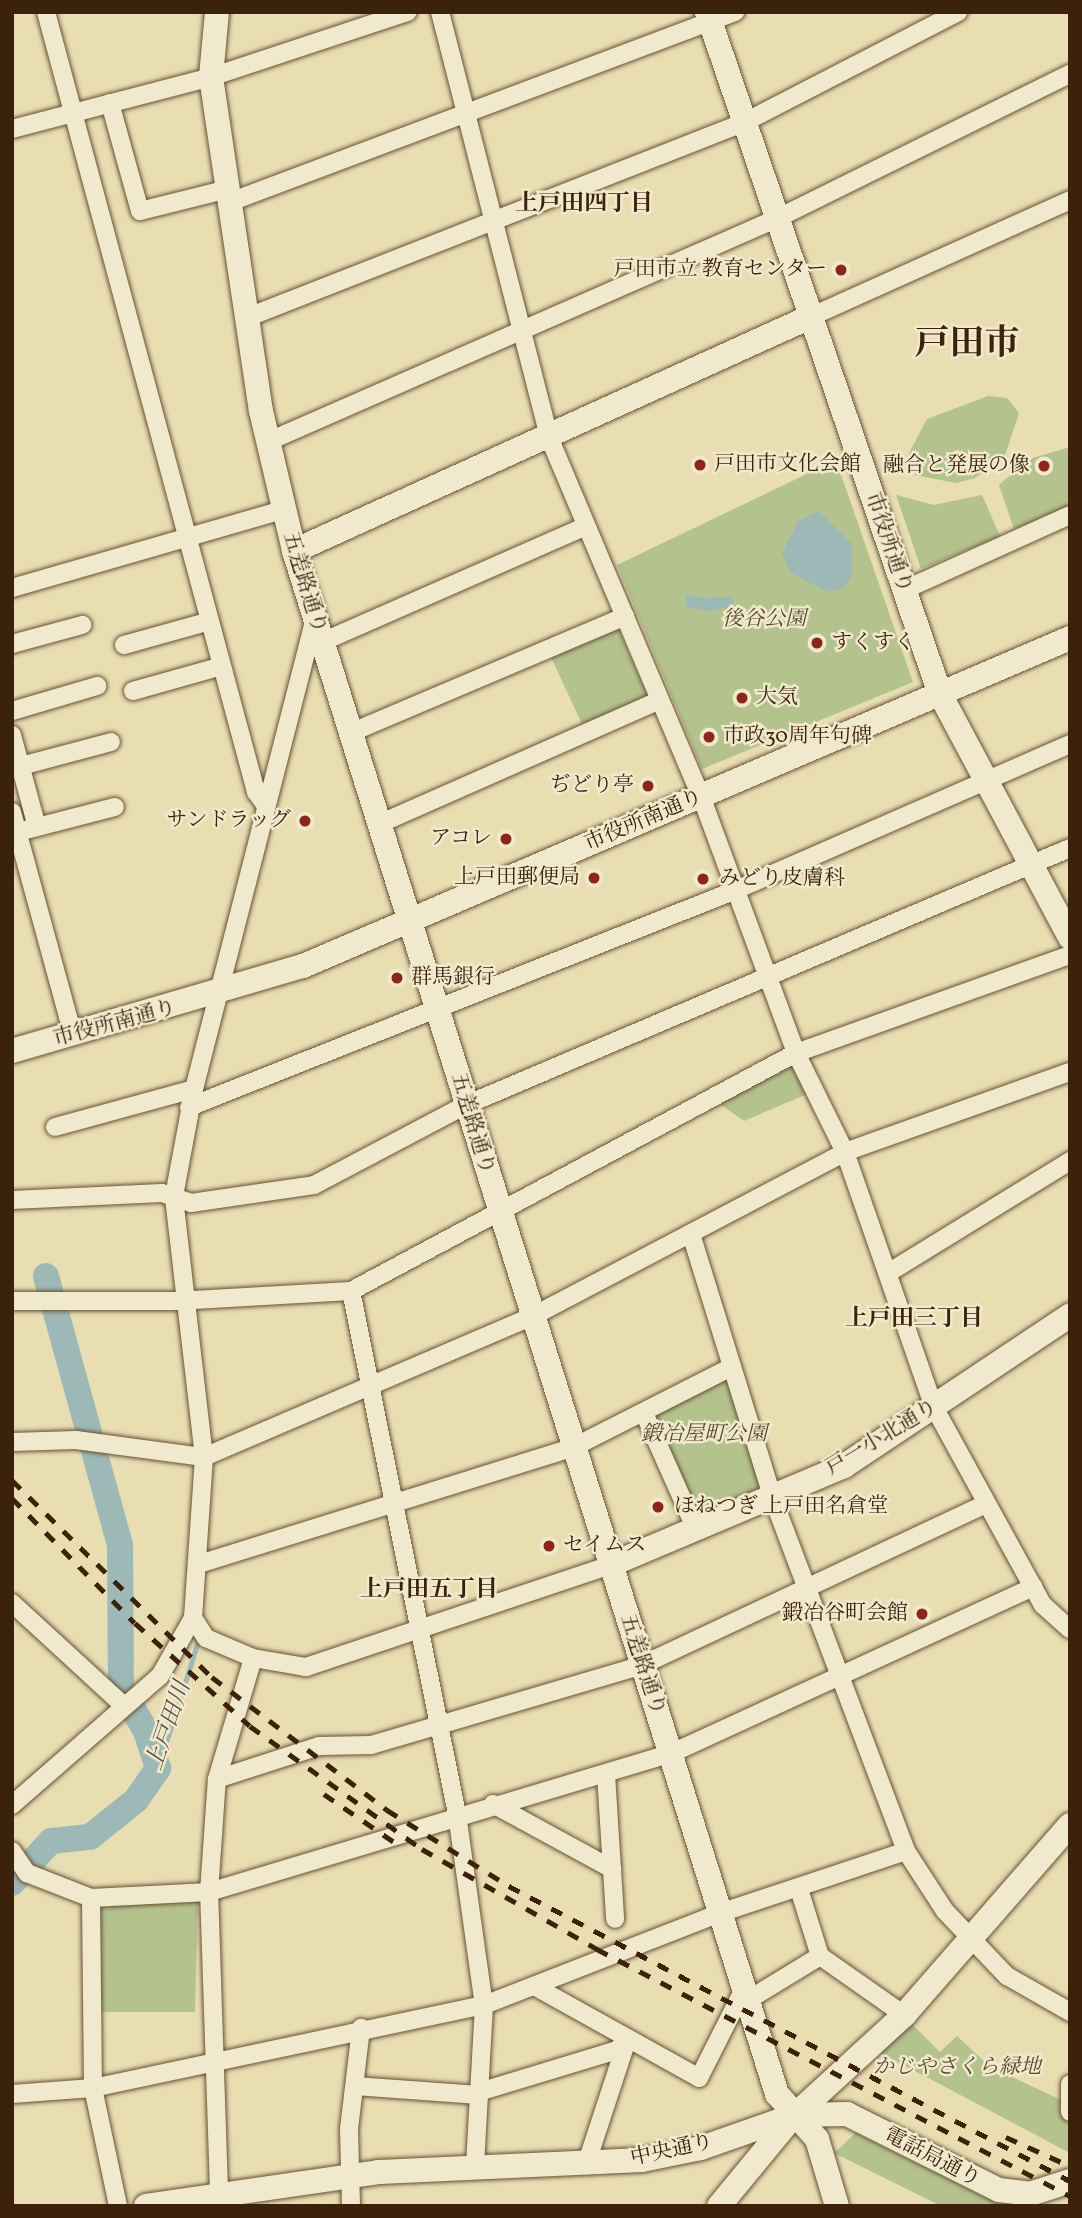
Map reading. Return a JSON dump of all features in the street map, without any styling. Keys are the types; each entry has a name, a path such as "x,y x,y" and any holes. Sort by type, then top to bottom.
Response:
{"street":[{"path":"46,12 256,792 266,806"},
{"name":"五差路通り","path":"217,12 211,76 267,442 294,551 777,2094 820,2144 836,2206"},
{"path":"12,129 211,76 408,12"},
{"path":"440,12 519,332 549,437 701,796 796,1053 845,1152 934,1407 1033,1587 1070,1629"},
{"path":"110,103 141,211 229,195 466,116 709,19 735,12"},
{"path":"246,318 745,122 958,12"},
{"name":"市役所通り","path":"709,19 940,694 1070,937"},
{"path":"267,442 778,218 1070,74"},
{"path":"294,551 1070,200"},
{"path":"12,588 283,510"},
{"path":"904,590 1070,515"},
{"path":"12,1805 160,1676 198,1627 204,1457 201,1402 182,1300 174,1196 190,1107 216,996 266,806 318,631 586,526"},
{"path":"350,733 625,616"},
{"path":"124,645 210,621"},
{"path":"12,644 82,625"},
{"name":"市役所南通り","path":"12,1051 216,996 408,921 1070,638"},
{"path":"133,691 222,666"},
{"path":"12,710 97,686"},
{"path":"379,824 660,700"},
{"path":"12,735 37,827"},
{"path":"21,766 111,742"},
{"path":"190,1107 736,890 1070,744"},
{"path":"18,832 114,807"},
{"path":"12,812 73,1035"},
{"path":"12,1200 174,1196 191,1203 314,1185 466,1105 766,974 1070,848"},
{"path":"12,1301 182,1300 351,1291 796,1053 1070,955"},
{"path":"12,1443 76,1440 204,1457 533,1316 845,1152 1070,1072"},
{"path":"55,1127 194,1089"},
{"path":"888,1273 1070,1161"},
{"path":"691,1234 772,1496 906,1851 971,1938 1007,1976 1070,2012"},
{"path":"351,1291 423,1628 457,1814 484,2005 475,2168"},
{"name":"戸一小北通り","path":"198,1627 253,1658 306,1667 610,1565 844,1465 1070,1315"},
{"path":"199,1564 573,1447 732,1367"},
{"path":"644,1413 696,1530"},
{"path":"217,1779 319,1746 370,1745 642,1665 986,1504"},
{"path":"20,1861 91,1898 209,1892 457,1814 670,1755 1033,1587"},
{"path":"12,1603 128,1702"},
{"path":"204,2197 210,2060 209,1892 217,1779 253,1658"},
{"path":"606,1774 615,1919"},
{"path":"493,1804 612,1869"},
{"name":"中央通り","path":"146,2206 349,2176 475,2168 586,2165 686,2152 794,2115 904,2015 1070,1825"},
{"path":"12,2094 93,2088 210,2060 484,2005 720,1913 799,1889 906,1851"},
{"path":"799,1889 820,1956 904,2015"},
{"path":"91,1898 93,2088 118,2206"},
{"path":"534,1986 699,2078 746,1995 820,1956"},
{"path":"351,2206 349,2176 361,2028"},
{"path":"355,2086 479,2093 617,2050 627,2040"},
{"path":"586,2165 627,2040"},
{"path":"1070,2084 1070,2112"},
{"name":"電話局通り","path":"794,2115 846,2114 999,2190 1056,2192"},
{"path":"719,2206 794,2115"}],"green space":[{"path":"988,396 1007,398 1019,413 1005,455 975,478 956,483 915,475 909,453 927,419"},
{"path":"1070,447 1070,506 1014,529 999,485 1029,459"},
{"name":"後谷公園","path":"836,460 913,682 702,769 617,565"},
{"path":"896,495 934,505 982,495 1000,536 921,569"},
{"path":"616,624 648,696 582,724 550,655"},
{"path":"795,1061 807,1094 744,1121 717,1102"},
{"name":"鍛冶屋町公園","path":"730,1374 763,1490 696,1518 649,1414"},
{"path":"198,1897 195,2012 96,2012 100,1902"},
{"name":"かじやさくら緑地","path":"911,2023 940,2052 957,2036 989,2066 1061,2100 1059,2111 1070,2117 1070,2153 879,2052"},
{"path":"860,2129 1034,2201 1037,2206 941,2206 834,2153"}],"water":[{"path":"819,511 852,544 852,574 845,587 828,592 791,573 782,553 798,521"},
{"path":"685,594 704,598 734,597 732,606 708,611 686,607"}],"waterway":[{"path":"12,1883 51,1841 90,1837 136,1800 158,1768 146,1731 121,1689 120,1545 46,1276"},
{"name":"上戸田川","path":"158,1768 199,1638"}],"railway":[{"path":"12,1480 212,1677 387,1810 509,1886 1070,2181"},
{"path":"12,1498 135,1623 250,1726 422,1849 597,1949 1070,2196"},
{"path":"324,1794 400,1846"},
{"path":"1006,2137 1070,2166"}],"place":[{"name":"戸田市立 教育センター","path":"841,270"},
{"name":"戸田市文化会館","path":"700,465"},
{"name":"融合と発展の像","path":"1044,466"},
{"name":"すくすく","path":"817,643"},
{"name":"大気","path":"742,698"},
{"name":"市政30周年句碑","path":"709,737"},
{"name":"ぢどり亭","path":"648,786"},
{"name":"サンドラッグ","path":"305,821"},
{"name":"アコレ","path":"506,839"},
{"name":"上戸田郵便局","path":"594,878"},
{"name":"みどり皮膚科","path":"703,879"},
{"name":"群馬銀行","path":"397,978"},
{"name":"ほねつぎ 上戸田名倉堂","path":"658,1507"},
{"name":"セイムス","path":"549,1546"},
{"name":"鍛冶谷町会館","path":"922,1614"}],"district":[{"name":"上戸田四丁目","path":"584,204"},
{"name":"戸田市","path":"967,345"},
{"name":"上戸田三丁目","path":"914,1319"},
{"name":"上戸田五丁目","path":"429,1590"}]}
